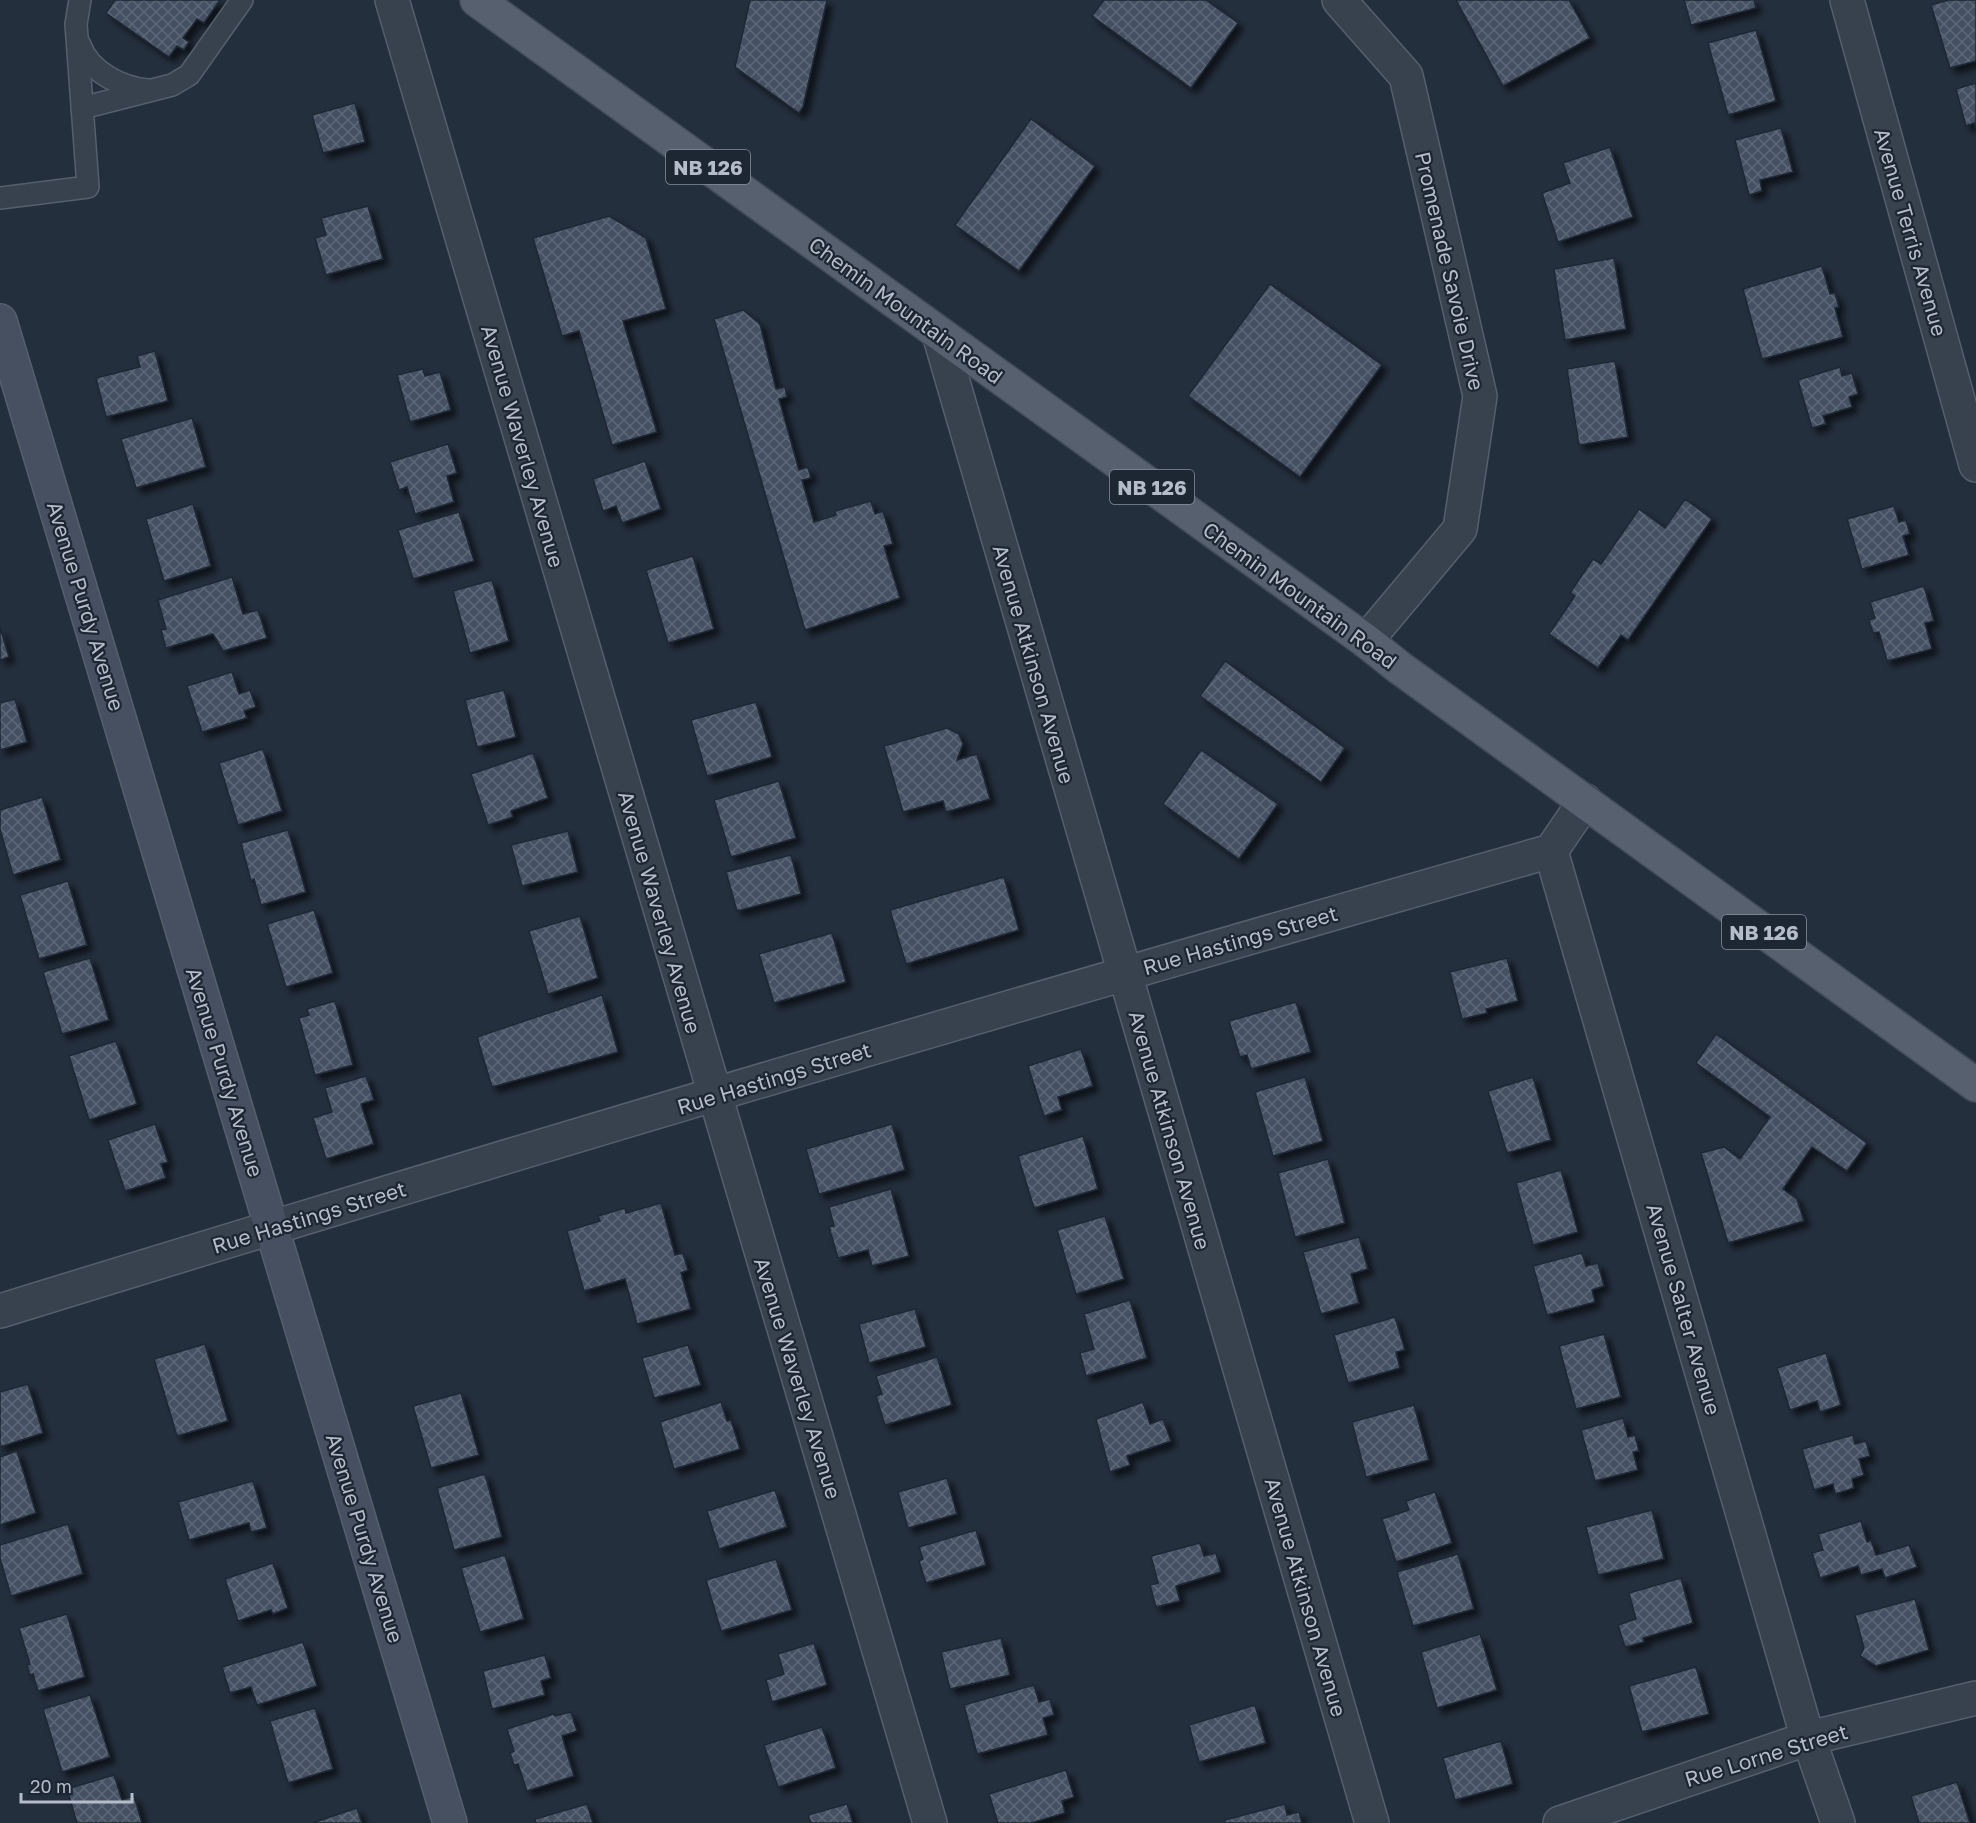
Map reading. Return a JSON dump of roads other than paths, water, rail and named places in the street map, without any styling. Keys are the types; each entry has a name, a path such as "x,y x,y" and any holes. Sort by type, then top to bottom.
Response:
{"main road":[{"name":"Chemin Mountain Road","path":"477,0 1366,641 1400,668 1976,1085"}],"street":[{"name":"Avenue Waverley Avenue","path":"392,0 930,1823"},
{"name":"Promenade Savoie Drive","path":"1339,0 1406,76 1480,396 1460,529 1366,641"},
{"name":"Avenue Terris Avenue","path":"1847,0 1976,465"},
{"name":"Avenue Purdy Avenue","path":"0,321 450,1823"},
{"name":"Avenue Atkinson Avenue","path":"939,334 1372,1823"},
{"path":"1551,851 1585,801"},
{"name":"Rue Hastings Street","path":"0,1311 272,1227 1125,973 1551,851"},
{"name":"Avenue Salter Avenue","path":"1551,851 1809,1738 1838,1823"},
{"name":"Rue Lorne Street","path":"1560,1823 1809,1738 1976,1698"}],"lane":[{"path":"0,198 88,186 76,24 80,0"},
{"path":"82,108 172,85 189,75 242,0"},
{"path":"78,39 84,55 96,68 133,89 150,91"}]}
